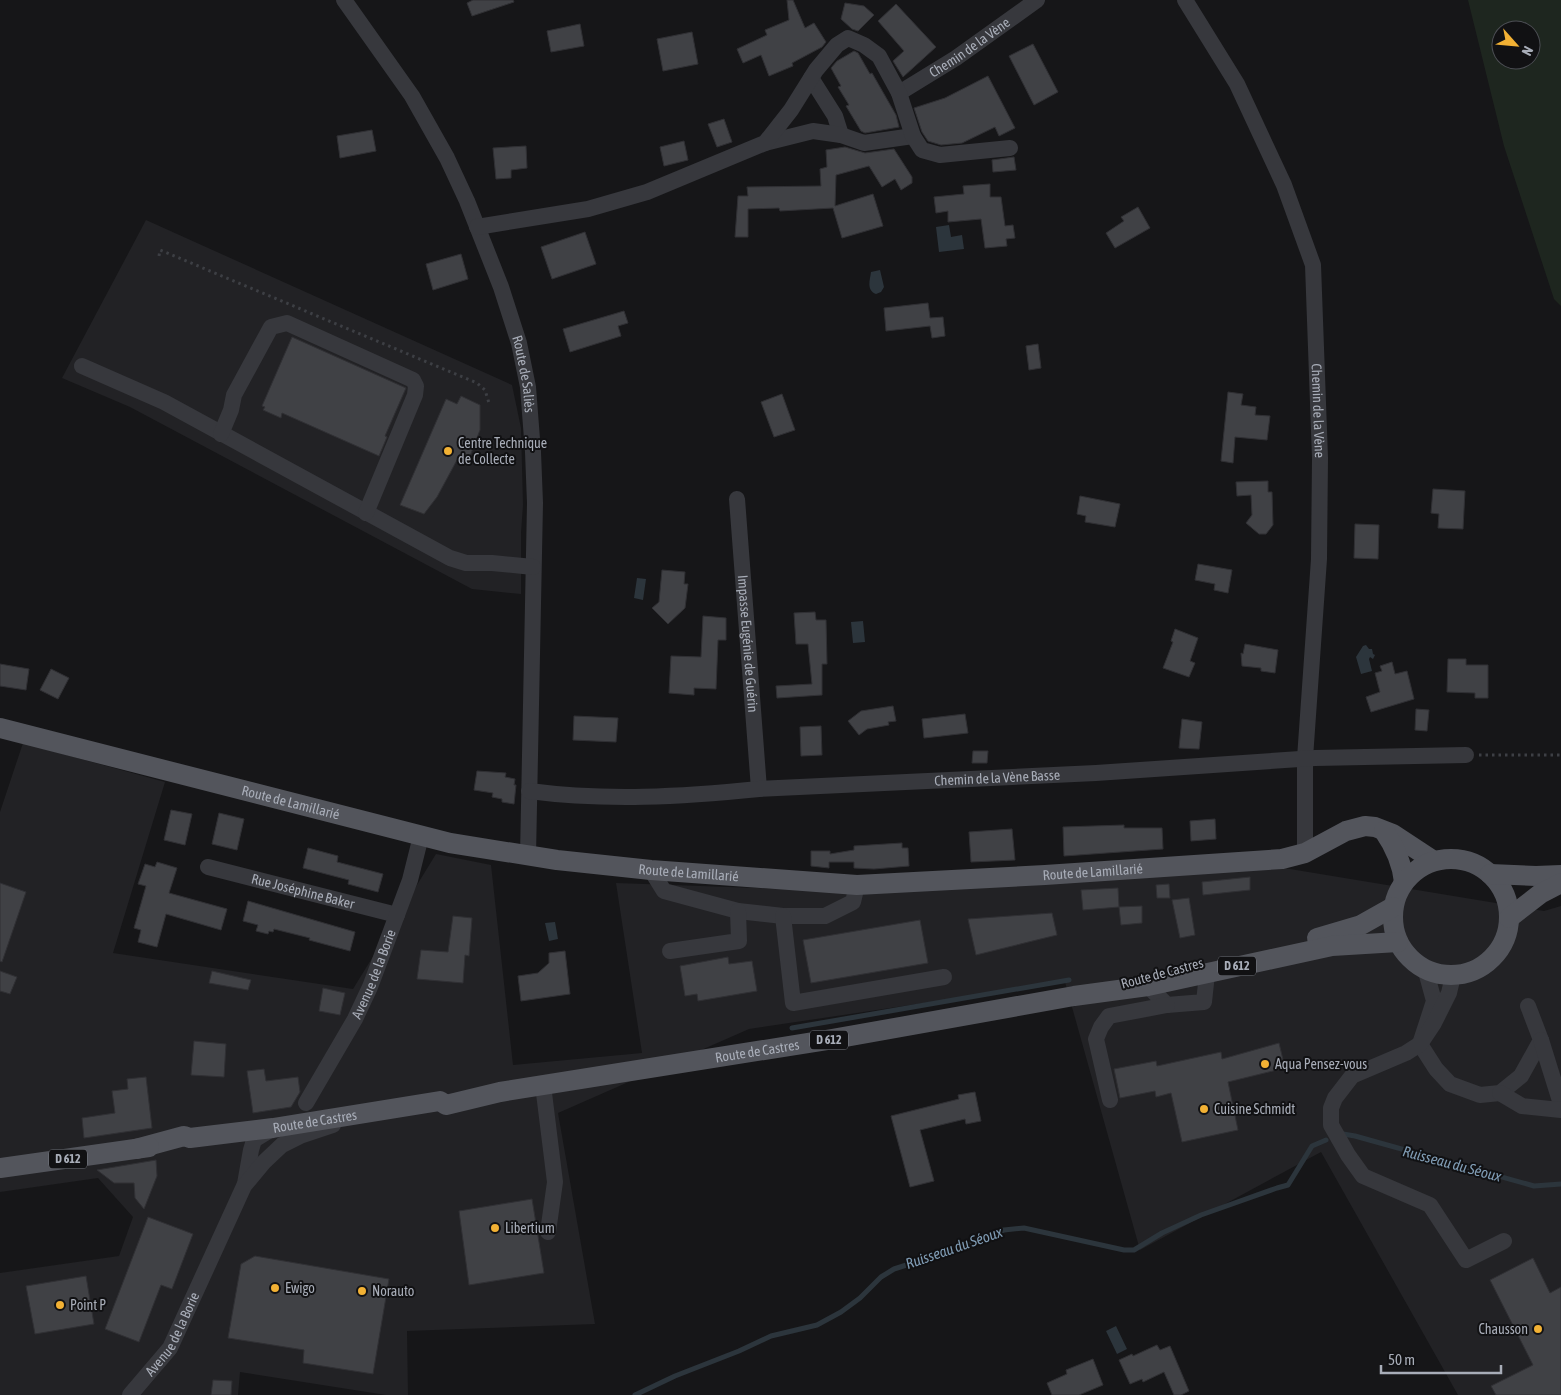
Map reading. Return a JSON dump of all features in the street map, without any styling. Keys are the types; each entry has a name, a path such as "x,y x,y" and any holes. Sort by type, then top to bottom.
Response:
{"main road":[{"name":"Route de Lamillarié","path":"0,728 450,843 528,856 651,870 857,885 1222,864 1282,859 1306,853 1355,828 1365,826 1375,827 1401,839 1434,861"},
{"path":"1384,831 1398,854 1403,869 1404,882"},
{"path":"1466,860 1490,874 1504,894 1507,901 1509,918 1506,935 1498,951 1486,964 1470,973 1453,976 1436,973 1414,961 1398,942 1394,923 1393,907 1404,882 1417,870 1434,861 1466,860"},
{"path":"1490,874 1561,876"},
{"path":"1509,918 1540,894 1561,883"},
{"name":"Route de Castres","path":"1074,996 1212,960 1330,935 1361,925 1393,907"},
{"name":"Route de Castres","path":"0,1168 136,1149 184,1136 190,1138 273,1128 440,1101 446,1105 500,1092 834,1039 1074,996 1148,986 1332,946 1398,942"}],"street":[{"name":"Route de Saliès","path":"344,0 412,96 447,158 467,201 501,287 519,343 528,387 535,503 528,856"},
{"name":"Chemin de la Vène","path":"899,93 956,58 1037,0"},
{"name":"Chemin de la Vène","path":"1185,0 1236,84 1284,185 1313,265 1320,458 1320,559 1306,758 1306,853"},
{"path":"765,143 837,45 848,38 864,45 879,56 899,93 913,136 922,150 940,155 1010,148"},
{"path":"811,78 835,116 841,134"},
{"path":"477,228 588,209 647,192 765,143 813,131 841,134 864,143 913,136"},
{"path":"221,434 231,410 234,395 271,327 287,323 413,380 416,386 414,395 366,513"},
{"path":"82,366 164,402 450,558 466,563 492,562 533,566"},
{"name":"Impasse Eugénie de Guérin","path":"738,499 759,789"},
{"name":"Chemin de la Vène Basse","path":"529,791 568,796 619,797 719,794 759,789 1096,773 1306,758 1466,755"},
{"name":"Avenue de la Borie","path":"306,1104 355,1019 370,987 410,880 421,836"},
{"name":"Rue Joséphine Baker","path":"208,867 397,915"},
{"path":"651,870 664,891 738,911 784,916 825,916 853,902 857,885"},
{"path":"670,951 739,941 738,911"},
{"path":"784,916 792,1003 944,977"},
{"path":"1420,1044 1434,1001 1425,968"},
{"path":"1110,1100 1096,1039 1101,1027 1109,1016 1167,1005 1204,1002 1207,974"},
{"path":"1453,976 1449,992 1434,1023 1420,1044 1406,1053 1352,1076 1335,1098 1331,1108 1331,1125 1348,1155 1363,1176 1430,1206 1466,1260 1504,1241"},
{"path":"1148,986 1167,1005"},
{"path":"1528,1006 1561,1104"},
{"path":"1420,1044 1436,1069 1450,1084 1480,1095 1500,1093 1522,1076 1541,1040"},
{"path":"543,1085 555,1182 548,1232"},
{"path":"1500,1093 1522,1106 1561,1110"},
{"name":"Avenue de la Borie","path":"244,1186 264,1162 282,1145 300,1136 382,1110"},
{"name":"Avenue de la Borie","path":"130,1395 170,1348 244,1186 254,1140 273,1128"}],"path":[{"path":"159,256 160,250 477,383 485,390 489,403"},
{"path":"1466,755 1561,756"}],"shaded area":[{"path":"1468,0 1561,0 1561,306 1554,299 1504,146"},
{"path":"146,220 512,385 521,428 523,505 521,594 472,589 130,407 62,378"},
{"path":"949,225 951,237 962,235 964,249 939,252 936,227"},
{"path":"880,270 884,287 881,292 876,294 871,290 869,284 871,272"},
{"path":"637,578 646,579 643,600 634,598"},
{"path":"863,621 865,642 853,643 851,622"},
{"path":"1366,645 1369,649 1372,649 1375,655 1373,659 1370,657 1369,659 1372,671 1361,674 1356,657 1363,646"},
{"path":"23,743 165,782 113,953 353,989 436,854 491,865 513,1065 642,1053 616,883 873,892 1284,868 1544,911 1561,906 1561,1395 1458,1395 1321,1152 1140,1250 1065,982 749,1029 558,1113 595,1324 407,1331 408,1395 386,1395 240,1372 238,1395 0,1395 0,1273 119,1256 133,1217 98,1178 0,1192 0,812"},
{"path":"555,922 558,939 549,941 545,923"},
{"path":"1116,1326 1127,1349 1117,1354 1106,1331"}],"building":[{"path":"473,0 513,0 514,2 472,16 467,3"},
{"path":"787,0 793,0 805,28 814,23 826,42 822,47 792,63 793,66 769,76 761,55 743,63 737,49 767,35 765,30 789,20"},
{"path":"845,3 864,6 874,15 858,31 852,29 841,19"},
{"path":"896,4 936,47 903,77 893,61 904,51 878,21"},
{"path":"580,24 584,46 551,52 547,31"},
{"path":"692,32 698,64 663,71 657,39"},
{"path":"1033,44 1058,92 1034,105 1009,56"},
{"path":"854,51 858,53 870,74 872,73 896,115 899,127 865,133 861,131 846,106 849,105 838,87 841,86 831,68 837,61"},
{"path":"988,76 1015,128 999,136 995,127 962,143 941,145 928,141 922,132 914,108 945,98"},
{"path":"724,119 732,142 717,147 708,124"},
{"path":"372,130 376,151 340,158 337,136"},
{"path":"684,141 688,160 664,166 660,147"},
{"path":"526,146 527,168 511,170 511,178 496,179 493,148"},
{"path":"845,147 865,153 894,149 912,177 912,183 901,190 895,179 882,187 869,166 836,175 835,206 873,194 883,226 842,238 833,208 780,211 779,208 748,209 748,237 735,237 738,196 748,196 747,187 821,186 820,169 827,167 826,150"},
{"path":"1014,157 1016,170 993,172 992,160"},
{"path":"990,184 990,197 1001,197 1005,226 1013,225 1015,238 1006,239 1007,246 985,248 981,219 948,222 948,211 936,213 934,197 964,194 963,186"},
{"path":"1138,207 1150,228 1115,248 1106,233 1124,221 1121,217"},
{"path":"585,232 596,264 552,279 541,247"},
{"path":"461,254 468,279 433,290 426,264"},
{"path":"928,303 930,318 943,317 945,336 932,338 930,326 886,331 884,308"},
{"path":"624,311 628,323 618,326 621,336 570,352 563,329"},
{"path":"292,337 406,388 385,436 387,437 379,456 282,413 281,418 263,410 265,407 262,406"},
{"path":"1038,344 1041,368 1029,370 1026,346"},
{"path":"1228,392 1243,394 1241,405 1256,407 1255,415 1270,416 1267,440 1235,437 1233,463 1221,461"},
{"path":"782,394 795,430 774,437 761,402"},
{"name":"Centre Technique de Collecte","path":"461,396 480,405 480,430 467,464 457,460 437,497 424,514 400,505 446,399 457,404"},
{"path":"1268,481 1268,492 1272,492 1273,525 1266,534 1259,534 1246,523 1252,515 1251,495 1237,496 1236,482"},
{"path":"1433,489 1465,491 1463,529 1438,528 1439,514 1431,513"},
{"path":"1080,496 1120,504 1115,527 1085,522 1086,516 1077,514"},
{"path":"1355,524 1379,525 1378,559 1354,558"},
{"path":"1198,564 1232,570 1228,593 1214,590 1215,584 1195,580"},
{"path":"662,570 685,572 684,584 688,584 685,608 668,624 652,608 659,602"},
{"path":"815,612 816,620 826,620 827,664 822,664 822,695 777,698 776,686 812,684 808,644 796,644 794,613"},
{"path":"703,616 726,618 726,640 718,640 716,689 694,688 694,695 669,693 671,656 701,657"},
{"path":"1175,629 1198,638 1190,661 1195,663 1189,677 1163,668 1173,642 1171,641"},
{"path":"1245,644 1278,650 1275,673 1261,671 1261,668 1242,666 1241,653 1243,654"},
{"path":"1448,659 1466,659 1466,665 1488,665 1488,698 1475,698 1475,693 1447,692"},
{"path":"1392,662 1395,674 1407,671 1414,699 1371,712 1366,697 1380,692 1375,673 1382,671 1380,666"},
{"path":"0,664 29,669 26,690 0,686"},
{"path":"51,669 69,678 58,699 40,690"},
{"path":"893,706 896,721 888,722 889,725 867,729 859,735 848,721 861,711"},
{"path":"1416,709 1429,710 1427,731 1415,730"},
{"path":"965,714 968,733 924,738 922,719"},
{"path":"574,716 618,718 616,742 573,740"},
{"path":"1182,719 1202,722 1199,749 1179,748"},
{"path":"821,726 822,755 801,756 800,727"},
{"path":"973,751 988,751 987,763 972,763"},
{"path":"477,771 506,773 505,777 515,779 514,804 502,802 502,799 492,797 493,793 474,790"},
{"path":"171,810 192,814 185,845 164,840"},
{"path":"219,813 244,819 237,850 212,844"},
{"path":"1215,819 1216,839 1191,841 1190,821"},
{"path":"1124,825 1124,828 1162,828 1163,849 1064,856 1063,827"},
{"path":"1012,829 1015,860 971,862 969,832"},
{"path":"902,843 902,848 908,848 909,866 874,869 854,868 854,862 829,862 829,868 811,866 811,851 830,851 830,854 854,850 854,846"},
{"path":"308,848 338,856 337,862 383,874 378,892 348,884 349,880 303,868"},
{"path":"157,862 177,868 169,893 227,909 221,930 166,914 157,947 138,942 141,930 134,928 146,886 138,884 145,864 155,867"},
{"path":"1250,877 1250,890 1203,895 1202,882"},
{"path":"0,883 26,892 2,962 0,961"},
{"path":"1169,884 1170,898 1157,898 1156,885"},
{"path":"1118,888 1119,907 1083,910 1081,890"},
{"path":"1189,898 1195,935 1180,938 1172,900"},
{"path":"248,901 355,932 350,951 274,929 273,932 269,931 268,934 256,931 258,925 243,921"},
{"path":"1142,906 1142,923 1121,925 1119,907"},
{"path":"1052,913 1057,935 976,955 968,919"},
{"path":"453,916 472,918 469,956 465,955 463,983 417,979 421,950 448,952"},
{"path":"920,920 928,963 811,983 803,940"},
{"path":"565,951 570,994 521,1001 518,976 538,973 549,963 549,953"},
{"path":"728,957 729,964 752,961 757,991 698,1001 697,994 685,996 680,966"},
{"path":"0,971 17,977 10,994 0,991"},
{"path":"212,971 251,980 248,990 209,983"},
{"path":"323,988 345,993 340,1015 319,1011"},
{"path":"194,1041 226,1044 224,1077 191,1075"},
{"name":"Cuisine Schmidt","path":"1279,1043 1285,1068 1228,1082 1238,1130 1182,1142 1171,1093 1156,1097 1155,1091 1120,1098 1114,1069 1156,1061 1157,1066 1221,1052 1222,1059"},
{"path":"264,1069 266,1081 298,1077 300,1092 291,1107 253,1113 247,1071"},
{"path":"146,1077 152,1128 84,1138 82,1118 115,1113 112,1091 128,1089 127,1079"},
{"path":"975,1092 981,1121 966,1124 965,1119 920,1130 934,1181 910,1187 891,1116 959,1099 958,1095"},
{"path":"156,1160 157,1176 144,1209 135,1198 134,1183 114,1183 97,1170"},
{"path":"532,1199 544,1273 469,1285 459,1211"},
{"path":"148,1217 193,1234 172,1289 161,1285 139,1342 105,1329"},
{"path":"255,1256 389,1279 373,1374 303,1363 304,1350 228,1338 241,1264"},
{"name":"Chausson","path":"1533,1258 1550,1293 1561,1287 1561,1395 1496,1395 1491,1386 1533,1365 1490,1280"},
{"name":"Point P","path":"86,1276 94,1324 35,1334 26,1286"},
{"path":"1157,1345 1160,1350 1170,1346 1189,1391 1181,1395 1174,1395 1164,1372 1143,1382 1142,1379 1130,1384 1119,1360"},
{"path":"1093,1359 1103,1385 1079,1395 1052,1395 1047,1383 1067,1374 1066,1370"},
{"path":"213,1380 232,1381 231,1395 211,1395"}],"waterway":[{"path":"792,1028 1069,980"},
{"name":"Ruisseau du Séoux","path":"1343,1134 1534,1186 1561,1184"},
{"name":"Ruisseau du Séoux","path":"635,1395 675,1376 739,1351 771,1336 817,1325 841,1312 860,1298 881,1277 894,1269 947,1252 1004,1230 1024,1228 1124,1250 1134,1250 1162,1233 1201,1215 1288,1185 1312,1146 1326,1140"}],"place":[{"name":"Centre Technique de Collecte","path":"448,451"},
{"name":"Aqua Pensez-vous","path":"1265,1064"},
{"name":"Cuisine Schmidt","path":"1204,1109"},
{"name":"Libertium","path":"495,1228"},
{"name":"Ewigo","path":"275,1288"},
{"name":"Norauto","path":"362,1291"},
{"name":"Point P","path":"60,1305"},
{"name":"Chausson","path":"1538,1329"}]}
